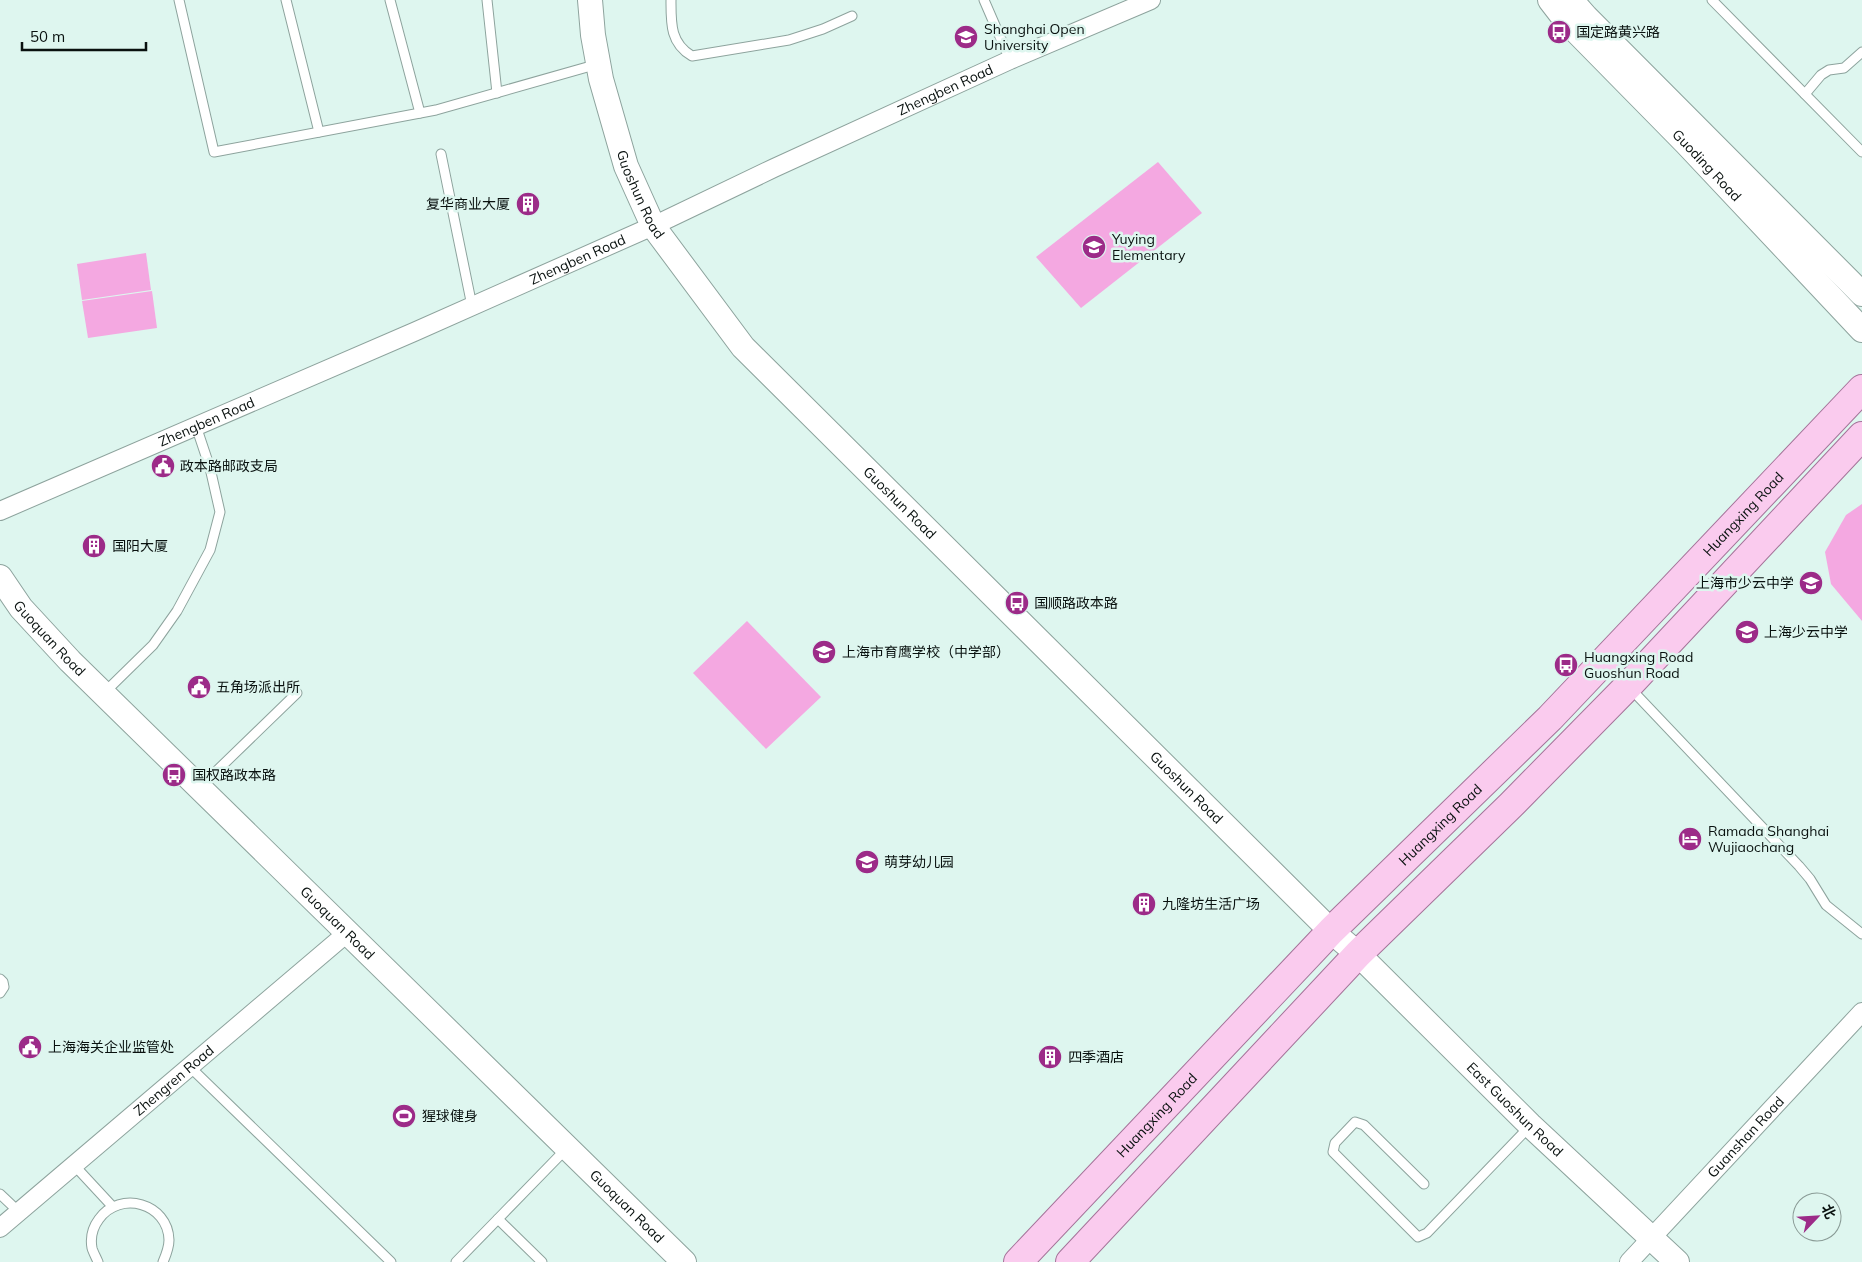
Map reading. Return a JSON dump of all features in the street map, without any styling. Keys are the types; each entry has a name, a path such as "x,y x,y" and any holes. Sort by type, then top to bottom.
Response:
{"main road":[{"name":"Huangxing Road","path":"1018,1262 1331,931 1550,718 1862,389"},
{"path":"1070,1262 1358,954 1628,686 1862,436"}],"street":[{"name":"Guoshun Road","path":"590,0 598,64 610,115 626,166 653,226 743,347 1331,931 1358,954"},
{"name":"Zhengben Road","path":"0,511 653,226 774,168 1010,60 1151,0"},
{"name":"Guoding Road","path":"1550,0 1567,22 1692,150 1862,330"},
{"name":"Guoding Road","path":"1571,0 1862,294"},
{"name":"Guoquan Road","path":"0,577 21,608 70,661 684,1262"},
{"name":"Zhengren Road","path":"0,1228 347,933"},
{"name":"East Guoshun Road","path":"1358,954 1530,1125 1677,1262"},
{"name":"Guanshan Road","path":"1629,1262 1862,1012"}],"lane":[{"path":"179,0 214,152 420,113 598,64"},
{"path":"286,0 319,132"},
{"path":"390,0 420,113"},
{"path":"487,0 497,93"},
{"path":"671,0 672,27 675,38 679,46 692,56 789,40 823,30 852,16"},
{"path":"984,0 1010,60"},
{"path":"1712,0 1862,152"},
{"path":"1804,94 1821,75 1829,70 1844,68 1862,52"},
{"path":"441,154 472,306"},
{"path":"104,693 153,645 177,611 210,550 220,512 210,468 196,426"},
{"path":"1628,686 1799,866 1826,905 1862,934"},
{"path":"200,787 297,693"},
{"path":"0,979 4,987 0,992"},
{"path":"190,1067 391,1262"},
{"path":"1424,1184 1364,1125 1355,1122 1335,1143 1333,1152 1418,1237 1427,1233 1530,1125"},
{"path":"456,1262 568,1148"},
{"path":"74,1165 112,1206"},
{"path":"0,1194 18,1212"},
{"path":"98,1262 92,1248 91,1236 95,1224 103,1213 112,1206 123,1202 143,1204 156,1212 164,1223 169,1238 168,1250 163,1262"},
{"path":"498,1219 542,1262"}],"shaded area":[{"path":"1158,162 1202,213 1081,308 1036,257"},
{"path":"146,253 151,290 82,300 77,264"},
{"path":"152,291 157,328 88,338 82,301"},
{"path":"1862,504 1862,621 1831,584 1825,552 1846,515"},
{"path":"747,621 821,697 766,749 693,673"}],"place":[{"name":"国定路黄兴路","path":"1559,32"},
{"name":"Shanghai Open University","path":"966,37"},
{"name":"复华商业大厦","path":"528,204"},
{"name":"Yuying Elementary","path":"1094,247"},
{"name":"政本路邮政支局","path":"163,466"},
{"name":"国阳大厦","path":"94,546"},
{"name":"上海市少云中学","path":"1811,583"},
{"name":"国顺路政本路","path":"1017,603"},
{"name":"上海少云中学","path":"1747,632"},
{"name":"上海市育鹰学校（中学部）","path":"824,652"},
{"name":"Huangxing Road Guoshun Road","path":"1566,665"},
{"name":"五角场派出所","path":"199,687"},
{"name":"国权路政本路","path":"174,775"},
{"name":"Ramada Shanghai Wujiaochang","path":"1690,839"},
{"name":"萌芽幼儿园","path":"867,862"},
{"name":"九隆坊生活广场","path":"1144,904"},
{"name":"上海海关企业监管处","path":"30,1047"},
{"name":"四季酒店","path":"1050,1057"},
{"name":"猩球健身","path":"404,1116"}]}
